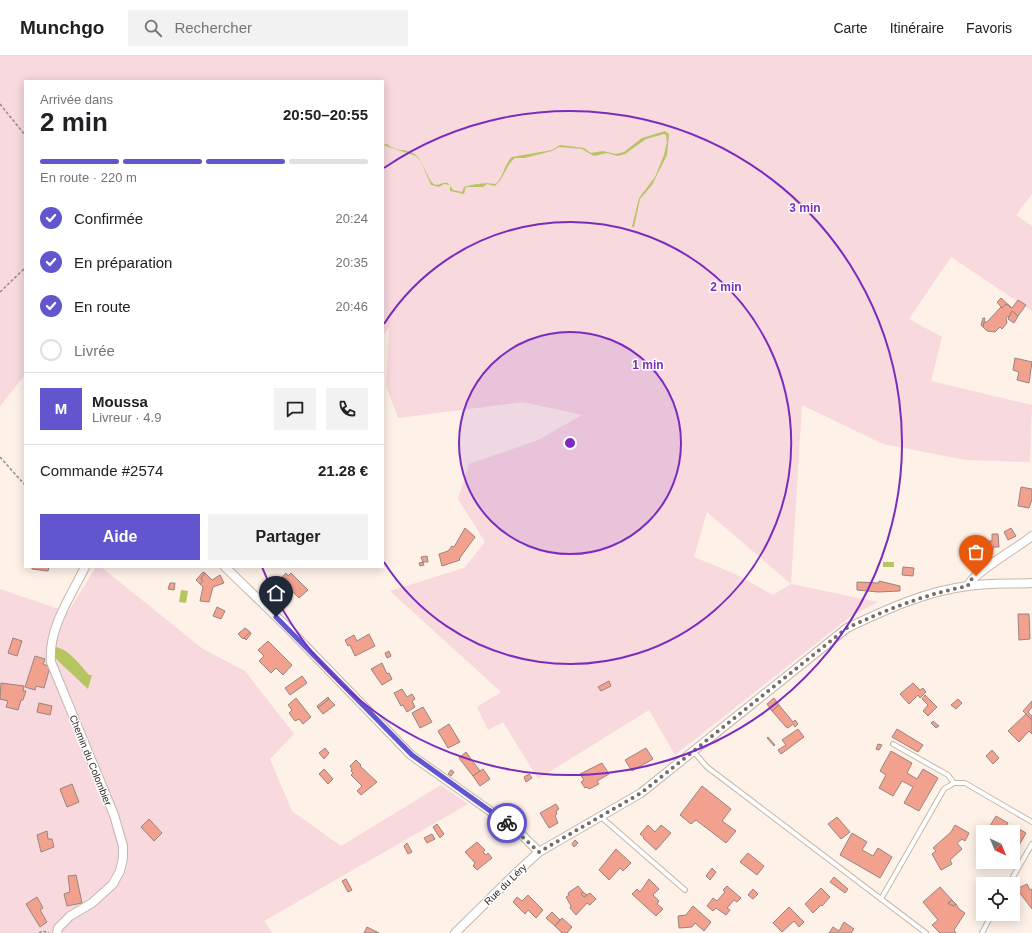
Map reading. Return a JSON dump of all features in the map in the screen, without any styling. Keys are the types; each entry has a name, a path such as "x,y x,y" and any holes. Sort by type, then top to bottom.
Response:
{"street":[{"path":"968,586 969,581 983,570 1021,546 1032,536"},
{"name":"Chemin du Colombier","path":"57,933 58,928 66,919 92,904 113,884 120,871 123,858 123,846 114,815 51,662 49,648 53,632 85,568"},
{"path":"226,568 412,755 517,830 539,852"},
{"name":"Rue du Léry","path":"455,933 539,852 641,793 847,628 886,610 945,590 968,586 1032,583"}],"lane":[{"path":"893,744 948,775 954,783"},
{"path":"693,751 707,767 926,933"},
{"path":"881,899 944,789 954,783 965,783 1032,822"},
{"path":"601,817 685,890"},
{"path":"1013,877 1032,844"},
{"path":"982,933 988,921"}],"path":[{"path":"0,104 24,134"},
{"path":"0,292 24,269"},
{"path":"0,457 24,484"},
{"path":"39,933 43,931 49,933"}],"shaded area":[{"path":"0,56 1032,56 1032,194 1016,215 1032,226 1032,311 951,257 909,319 942,337 931,381 1032,405 1030,462 966,460 883,444 802,405 791,584 878,602 851,616 675,755 649,710 538,779 503,722 488,730 477,707 501,692 390,591 464,568 485,542 458,499 469,464 538,440 582,415 523,402 398,418 386,386 389,328 384,334 384,80 24,80 24,376 0,406","holes":["707,512 791,584 773,595 737,575 694,557"]},
{"path":"665,131 669,134 667,155 652,185 640,199 634,227 632,227 639,198 655,177 664,155 667,142 666,135 664,134 646,139 625,154 618,156 607,153 594,156 582,149 559,147 552,151 525,158 515,158 509,164 501,179 495,186 487,184 483,187 466,187 464,194 450,191 450,186 453,190 462,192 464,187 472,185 484,183 496,184 499,181 507,163 512,157 552,150 560,145 584,148 591,153 603,151 616,154 624,152 642,138"},
{"path":"387,144 394,148 413,153 419,158 421,162 416,156 384,145"},
{"path":"421,162 428,177 433,184 448,183 449,185 444,184 439,187 431,185"},
{"path":"883,562 894,562 894,567 883,567"},
{"path":"95,568 102,568 203,649 245,671 294,734 270,759 292,811 341,846 441,785 468,804 264,921 272,933 0,933 0,589 68,612"},
{"path":"181,590 188,591 186,603 179,602"},
{"path":"56,647 66,651 89,675 92,675 88,689 55,658"}],"building":[{"path":"1001,298 1012,308 1006,304 1002,308 997,302"},
{"path":"1018,300 1026,305 1018,316 1012,311 1009,318 1008,316 1006,318 1007,323 1002,329 1000,327 995,332 987,331 983,327 984,322 987,322 1001,307 1002,308 1006,304 1012,308"},
{"path":"1012,311 1018,316 1014,323 1008,319"},
{"path":"983,318 985,318 983,327 981,325"},
{"path":"1015,358 1032,362 1029,383 1017,380 1019,372 1013,370"},
{"path":"1021,487 1032,489 1032,499 1029,508 1018,506"},
{"path":"465,528 475,537 459,559 460,560 442,566 439,554 448,551 452,546 454,547"},
{"path":"1011,528 1016,536 1008,540 1004,532"},
{"path":"992,534 998,534 999,547 993,547 993,550 979,551 979,541 992,541"},
{"path":"427,556 428,562 423,562 421,557"},
{"path":"423,562 424,565 420,566 419,563"},
{"path":"903,567 914,568 913,576 902,575"},
{"path":"32,568 49,568 48,571"},
{"path":"203,572 205,573 201,578 203,581 200,584 196,580"},
{"path":"205,573 212,580 220,575 224,583 213,587 209,602 200,601 203,587 200,584 203,581 201,578"},
{"path":"286,573 288,576 291,573 308,590 299,598 283,582 285,579 282,577"},
{"path":"879,581 900,586 900,591 878,592 857,590 857,582 879,583"},
{"path":"170,583 175,583 174,590 168,589"},
{"path":"217,607 225,611 221,619 213,616"},
{"path":"1018,614 1029,614 1030,639 1019,640"},
{"path":"245,628 250,632 243,639 238,634"},
{"path":"250,632 251,634 246,640 244,638"},
{"path":"369,634 375,646 355,656 350,645 348,646 345,640 354,635 357,641"},
{"path":"13,638 22,641 17,656 8,653"},
{"path":"268,641 292,665 283,675 276,668 271,673 259,661 264,656 258,650"},
{"path":"389,651 391,656 387,658 385,653"},
{"path":"35,656 45,659 43,664 50,667 44,688 36,686 35,690 25,687"},
{"path":"382,663 387,674 389,673 392,679 382,685 371,669"},
{"path":"302,676 307,683 290,695 285,688"},
{"path":"609,681 611,686 601,691 598,687"},
{"path":"1,683 24,686 23,691 26,691 18,710 6,707 8,701 0,699"},
{"path":"913,683 920,690 923,688 926,692 920,698 918,695 909,704 900,694"},
{"path":"402,689 407,697 412,694 415,699 412,701 415,707 407,712 403,705 401,706 394,693"},
{"path":"925,695 937,707 928,716 923,711 928,705 922,699"},
{"path":"328,697 329,699 318,708 317,706"},
{"path":"296,698 311,717 303,724 299,719 295,721 289,713 292,710 288,705"},
{"path":"774,698 779,705 772,711 767,704"},
{"path":"329,699 335,705 323,714 318,708"},
{"path":"958,699 962,703 956,709 951,705"},
{"path":"1032,701 1032,707 1028,712 1032,716 1032,720 1023,711"},
{"path":"39,703 52,706 50,715 37,712"},
{"path":"779,705 793,722 795,720 798,724 795,727 793,724 788,728 786,727 772,711"},
{"path":"423,707 432,722 420,728 412,713"},
{"path":"1026,714 1032,720 1032,734 1029,731 1019,742 1008,731"},
{"path":"933,721 939,726 936,728 931,723"},
{"path":"449,724 460,742 448,748 438,731"},
{"path":"798,729 804,737 781,754 778,750 786,745 782,740"},
{"path":"897,729 923,745 918,752 892,737"},
{"path":"768,737 775,745 774,746 767,738"},
{"path":"878,744 882,745 879,750 876,749"},
{"path":"325,748 329,753 324,759 319,753"},
{"path":"646,748 653,759 632,771 625,760"},
{"path":"992,750 999,758 993,764 986,756"},
{"path":"891,751 912,763 907,773 917,779 923,769 938,778 919,811 904,803 913,787 902,781 893,796 879,788 886,775 880,771"},
{"path":"466,752 480,771 473,776 459,758"},
{"path":"356,760 361,765 360,766 377,782 361,795 357,791 362,786 351,775 353,773 350,766"},
{"path":"602,763 609,774 597,781 599,784 589,789 587,787 585,788 581,782 584,780 580,774"},
{"path":"324,769 333,779 328,784 319,774"},
{"path":"483,769 490,779 480,786 473,776"},
{"path":"451,770 454,772 451,776 448,774"},
{"path":"529,774 532,778 526,782 524,777"},
{"path":"72,784 79,802 67,807 60,789"},
{"path":"702,786 731,809 722,821 736,831 726,843 696,820 691,824 680,815"},
{"path":"556,804 559,809 556,811 557,814 555,816 558,823 549,828 540,813"},
{"path":"996,816 1008,823 1007,825 990,825"},
{"path":"837,817 850,832 841,839 828,824"},
{"path":"149,819 162,833 154,841 141,827"},
{"path":"437,824 444,834 440,838 433,827"},
{"path":"648,825 655,832 661,825 671,833 656,850 640,834"},
{"path":"955,825 969,833 965,841 962,839 957,843 962,849 950,860 952,864 941,870 932,854 936,851 933,848 951,832"},
{"path":"1020,830 1026,833 1020,844"},
{"path":"47,831 48,839 52,839 54,847 41,852 37,835"},
{"path":"852,833 867,842 862,850 873,856 878,848 892,857 880,878 840,855"},
{"path":"432,834 435,839 427,843 424,838"},
{"path":"575,840 578,843 574,847 572,844"},
{"path":"477,842 485,850 483,852 486,855 488,853 492,858 477,870 473,866 475,863 465,852"},
{"path":"407,843 412,852 408,854 404,846"},
{"path":"616,849 631,863 623,871 620,868 609,880 599,870"},
{"path":"748,853 764,866 757,875 740,862"},
{"path":"712,868 716,872 710,880 706,876"},
{"path":"76,875 82,903 67,906 64,894 70,892 68,876"},
{"path":"834,877 848,889 845,893 830,882"},
{"path":"346,879 352,890 348,892 342,881"},
{"path":"649,879 659,889 653,895 659,901 657,904 663,909 656,916 632,894 637,889 640,892"},
{"path":"1027,884 1030,890 1032,889 1032,909 1020,893 1020,888"},
{"path":"578,886 583,892 581,894 584,897 590,893 596,899 590,905 587,903 576,915 570,908 571,906 566,897 569,895 568,893"},
{"path":"727,886 741,898 737,902 734,900 727,908 730,910 726,915 716,908 713,911 707,906 713,898 717,901 725,892 723,890"},
{"path":"940,887 952,900 948,903 953,906 956,904 959,909 965,913 954,930 956,933 940,933 932,925 938,920 923,902"},
{"path":"821,888 830,897 813,913 805,904"},
{"path":"753,889 758,894 753,899 748,895"},
{"path":"583,892 587,895 584,897 581,894"},
{"path":"528,895 543,910 536,918 528,910 525,914 513,902 517,897 522,901"},
{"path":"37,897 43,908 40,910 47,922 40,927 26,904"},
{"path":"952,900 956,904 953,906 948,903"},
{"path":"693,906 711,922 704,931 695,923 692,927 679,928 678,916 686,915"},
{"path":"789,907 804,922 799,927 794,921 782,932 773,923"},
{"path":"552,912 560,920 555,926 546,918"},
{"path":"562,918 572,927 567,933 562,933 555,926"},
{"path":"844,922 854,929 851,933 829,933 833,927 839,931"},
{"path":"367,927 379,933 364,933"}],"way so far":[{"path":"507,823 517,830 539,852 641,793 847,628 886,610 945,590 968,586 969,581 976,576"}],"route":[{"path":"276,617 412,755 429,769 479,802 507,823"}]}
